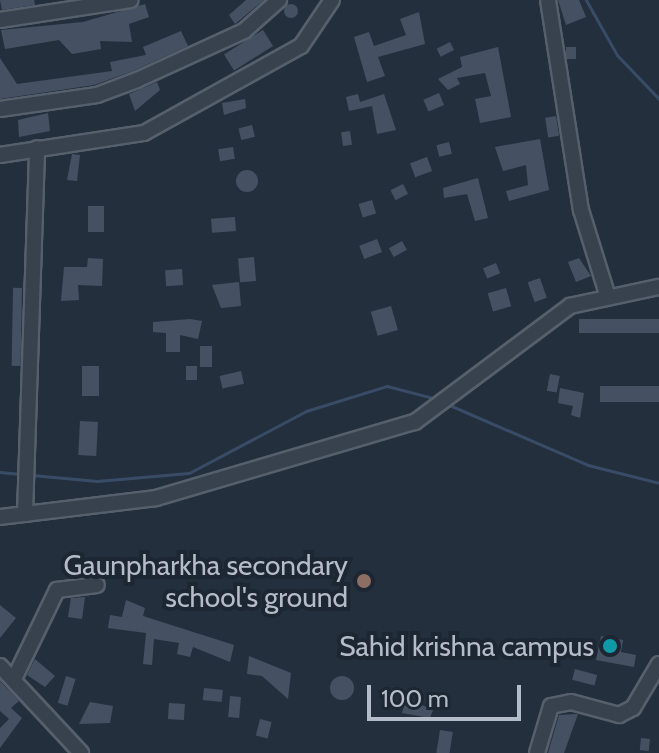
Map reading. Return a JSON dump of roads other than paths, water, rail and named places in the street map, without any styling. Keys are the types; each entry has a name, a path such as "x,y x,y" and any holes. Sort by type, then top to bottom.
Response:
{"street":[{"path":"0,20 130,0"},
{"path":"0,109 97,95 137,80 244,31 279,0"},
{"path":"0,155 144,133 301,46 332,0"},
{"path":"548,0 581,210 608,297"},
{"path":"25,514 37,148"},
{"path":"0,517 156,498 415,422 570,306 659,287"},
{"path":"14,679 57,590 97,585"},
{"path":"537,753 551,706 571,702 619,715 633,708 659,664"},
{"path":"0,666 81,753"}],"waterway":[{"path":"586,0 617,55 659,99"},
{"path":"32,475 97,481 189,473 306,411 387,386 433,398"},
{"path":"447,404 588,465 659,483"},
{"path":"0,472 20,474"}],"place":[{"name":"Gaunpharkha secondary school's ground","path":"364,581"},
{"name":"Sahid krishna campus","path":"610,646"}]}
